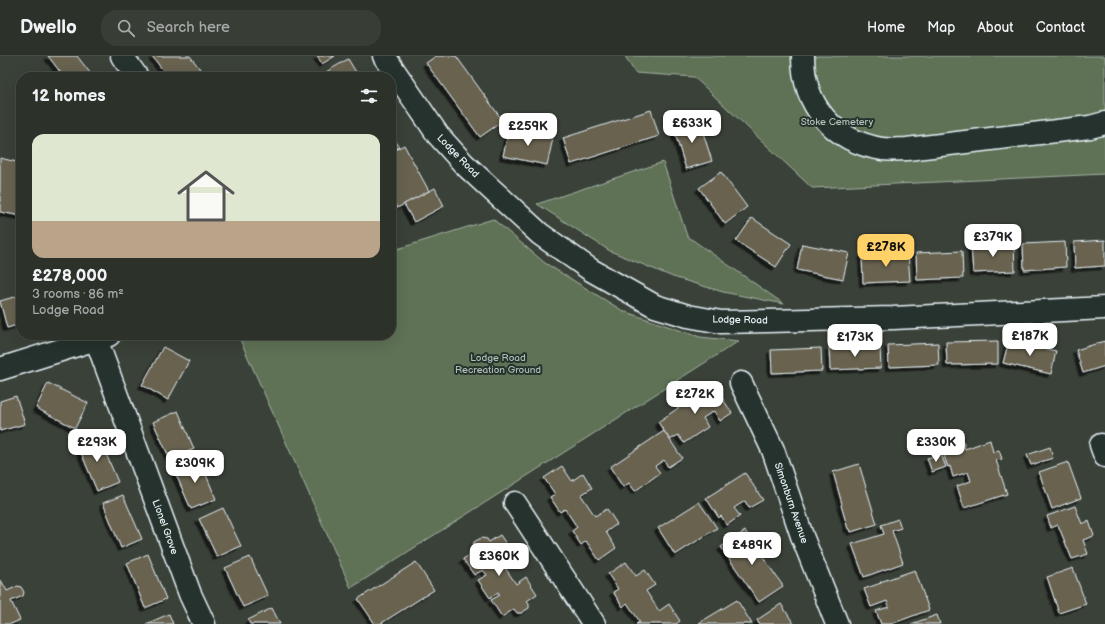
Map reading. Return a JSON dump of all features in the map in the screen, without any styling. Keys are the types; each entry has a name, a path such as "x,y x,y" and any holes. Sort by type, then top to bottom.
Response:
{"street":[{"path":"122,56 133,72"},
{"name":"Lodge Road","path":"384,56 395,72"},
{"path":"803,56 806,86 814,104 825,120 838,132 857,142 883,149 907,149 1090,127 1105,123"},
{"name":"Lodge Road","path":"396,74 438,135 464,164 535,230 591,270 655,306 688,316 721,322 893,318 1105,308"},
{"path":"0,369 92,340"},
{"name":"Lionel Grove","path":"103,340 190,594 204,624"},
{"name":"Simonburn Avenue","path":"741,383 773,450 802,536 837,624"},
{"path":"515,503 594,624"}],"green space":[{"name":"Stoke Cemetery","path":"625,56 1105,56 1105,174 812,188 694,77 635,73"},
{"path":"663,162 687,236 784,304 723,292 673,277 610,251 537,204"},
{"name":"Lodge Road Recreation Ground","path":"493,219 545,263 623,311 700,337 739,341 351,588 240,340 396,340 396,249"}],"building":[{"path":"48,56 77,56 89,72 60,72"},
{"path":"152,56 190,56 200,69 196,72 164,72"},
{"path":"317,56 335,56 322,64"},
{"path":"436,56 456,56 503,121 480,137 426,63"},
{"path":"348,59 356,72 326,72"},
{"path":"651,110 659,136 571,164 563,138"},
{"path":"699,120 712,161 686,169 673,127"},
{"path":"509,129 553,138 547,165 503,156"},
{"path":"396,141 399,147 396,149"},
{"path":"404,145 429,191 397,208 396,206 396,149"},
{"path":"0,158 16,162 16,215 0,212"},
{"path":"721,172 747,207 725,224 699,188"},
{"path":"435,188 444,206 414,222 404,204"},
{"path":"752,218 791,244 776,267 736,241"},
{"path":"1105,240 1105,266 1075,268 1074,242"},
{"path":"1065,242 1066,267 1024,270 1023,244"},
{"path":"802,244 849,253 843,279 797,270"},
{"path":"1014,244 1015,271 973,273 971,245"},
{"path":"962,251 963,278 917,280 916,253"},
{"path":"908,253 910,281 863,283 862,255"},
{"path":"16,296 16,325 7,328 0,301"},
{"path":"1009,340 1056,351 1051,374 1003,363"},
{"path":"998,341 998,364 947,365 946,342"},
{"path":"1105,341 1105,366 1083,373 1076,350"},
{"path":"938,343 939,365 889,367 888,345"},
{"path":"880,346 881,368 830,370 829,347"},
{"path":"163,347 189,361 168,400 142,385"},
{"path":"821,348 822,371 772,373 771,350"},
{"path":"48,383 88,403 75,428 36,408"},
{"path":"713,384 732,413 720,421 714,411 703,418 708,427 684,443 678,435 670,440 658,422"},
{"path":"16,396 25,424 0,431 0,401"},
{"path":"178,411 194,449 170,459 153,422"},
{"path":"664,431 682,458 668,467 664,460 655,466 660,473 635,491 629,483 623,487 610,467"},
{"path":"98,435 118,482 97,491 77,443"},
{"path":"990,440 993,452 999,450 1002,459 996,460 1007,494 964,508 957,486 971,481 968,472 953,477 950,466 948,467 944,456 949,454 946,447 963,441 965,449"},
{"path":"1050,447 1053,458 1031,465 1027,455"},
{"path":"941,454 946,467 932,472 927,458"},
{"path":"200,460 216,499 191,509 174,470"},
{"path":"1068,462 1081,498 1052,509 1039,472"},
{"path":"859,464 877,524 851,532 850,529 848,529 833,472"},
{"path":"562,466 572,481 583,473 592,488 581,495 595,516 607,509 617,524 606,532 616,548 599,560 586,541 581,545 572,531 577,527 565,509 560,512 550,497 555,494 544,478"},
{"path":"745,473 763,500 749,508 745,501 734,508 740,516 727,525 721,516 719,518 706,498"},
{"path":"123,495 142,539 121,548 103,503"},
{"path":"699,502 717,528 675,555 658,528"},
{"path":"1075,506 1082,524 1089,521 1094,536 1083,540 1088,554 1072,559 1058,525 1051,528 1047,516"},
{"path":"223,508 241,546 217,557 199,519"},
{"path":"898,519 901,528 892,531 903,563 864,577 852,544 884,534 881,525"},
{"path":"745,531 783,586 759,602 721,547"},
{"path":"500,535 511,551 499,559 516,584 526,577 537,594 527,601 529,603 529,608 521,613 517,613 514,609 502,617 491,600 500,595 498,592 490,598 478,580 487,575 483,570 474,575 463,559 476,551 473,547 474,542 481,538 487,539 489,542"},
{"path":"148,554 166,599 145,608 127,563"},
{"path":"250,557 268,596 243,607 225,568"},
{"path":"416,562 434,590 380,624 375,624 358,599"},
{"path":"626,562 636,576 645,570 655,585 646,591 659,611 669,604 680,621 676,624 636,624 640,622 627,603 623,607 613,592 618,589 608,574"},
{"path":"1073,568 1086,604 1059,613 1047,577"},
{"path":"915,570 929,610 891,624 881,624 876,611 889,607 887,601 871,607 864,589"},
{"path":"1,580 7,591 18,586 21,587 24,592 23,596 11,601 20,620 11,624 0,624"},
{"path":"737,600 752,624 699,623"},
{"path":"781,604 794,624 759,624 757,620"},
{"path":"272,608 280,624 250,624 248,620"},
{"path":"169,614 173,624 146,624"},
{"path":"937,615 940,624 911,624"}]}
